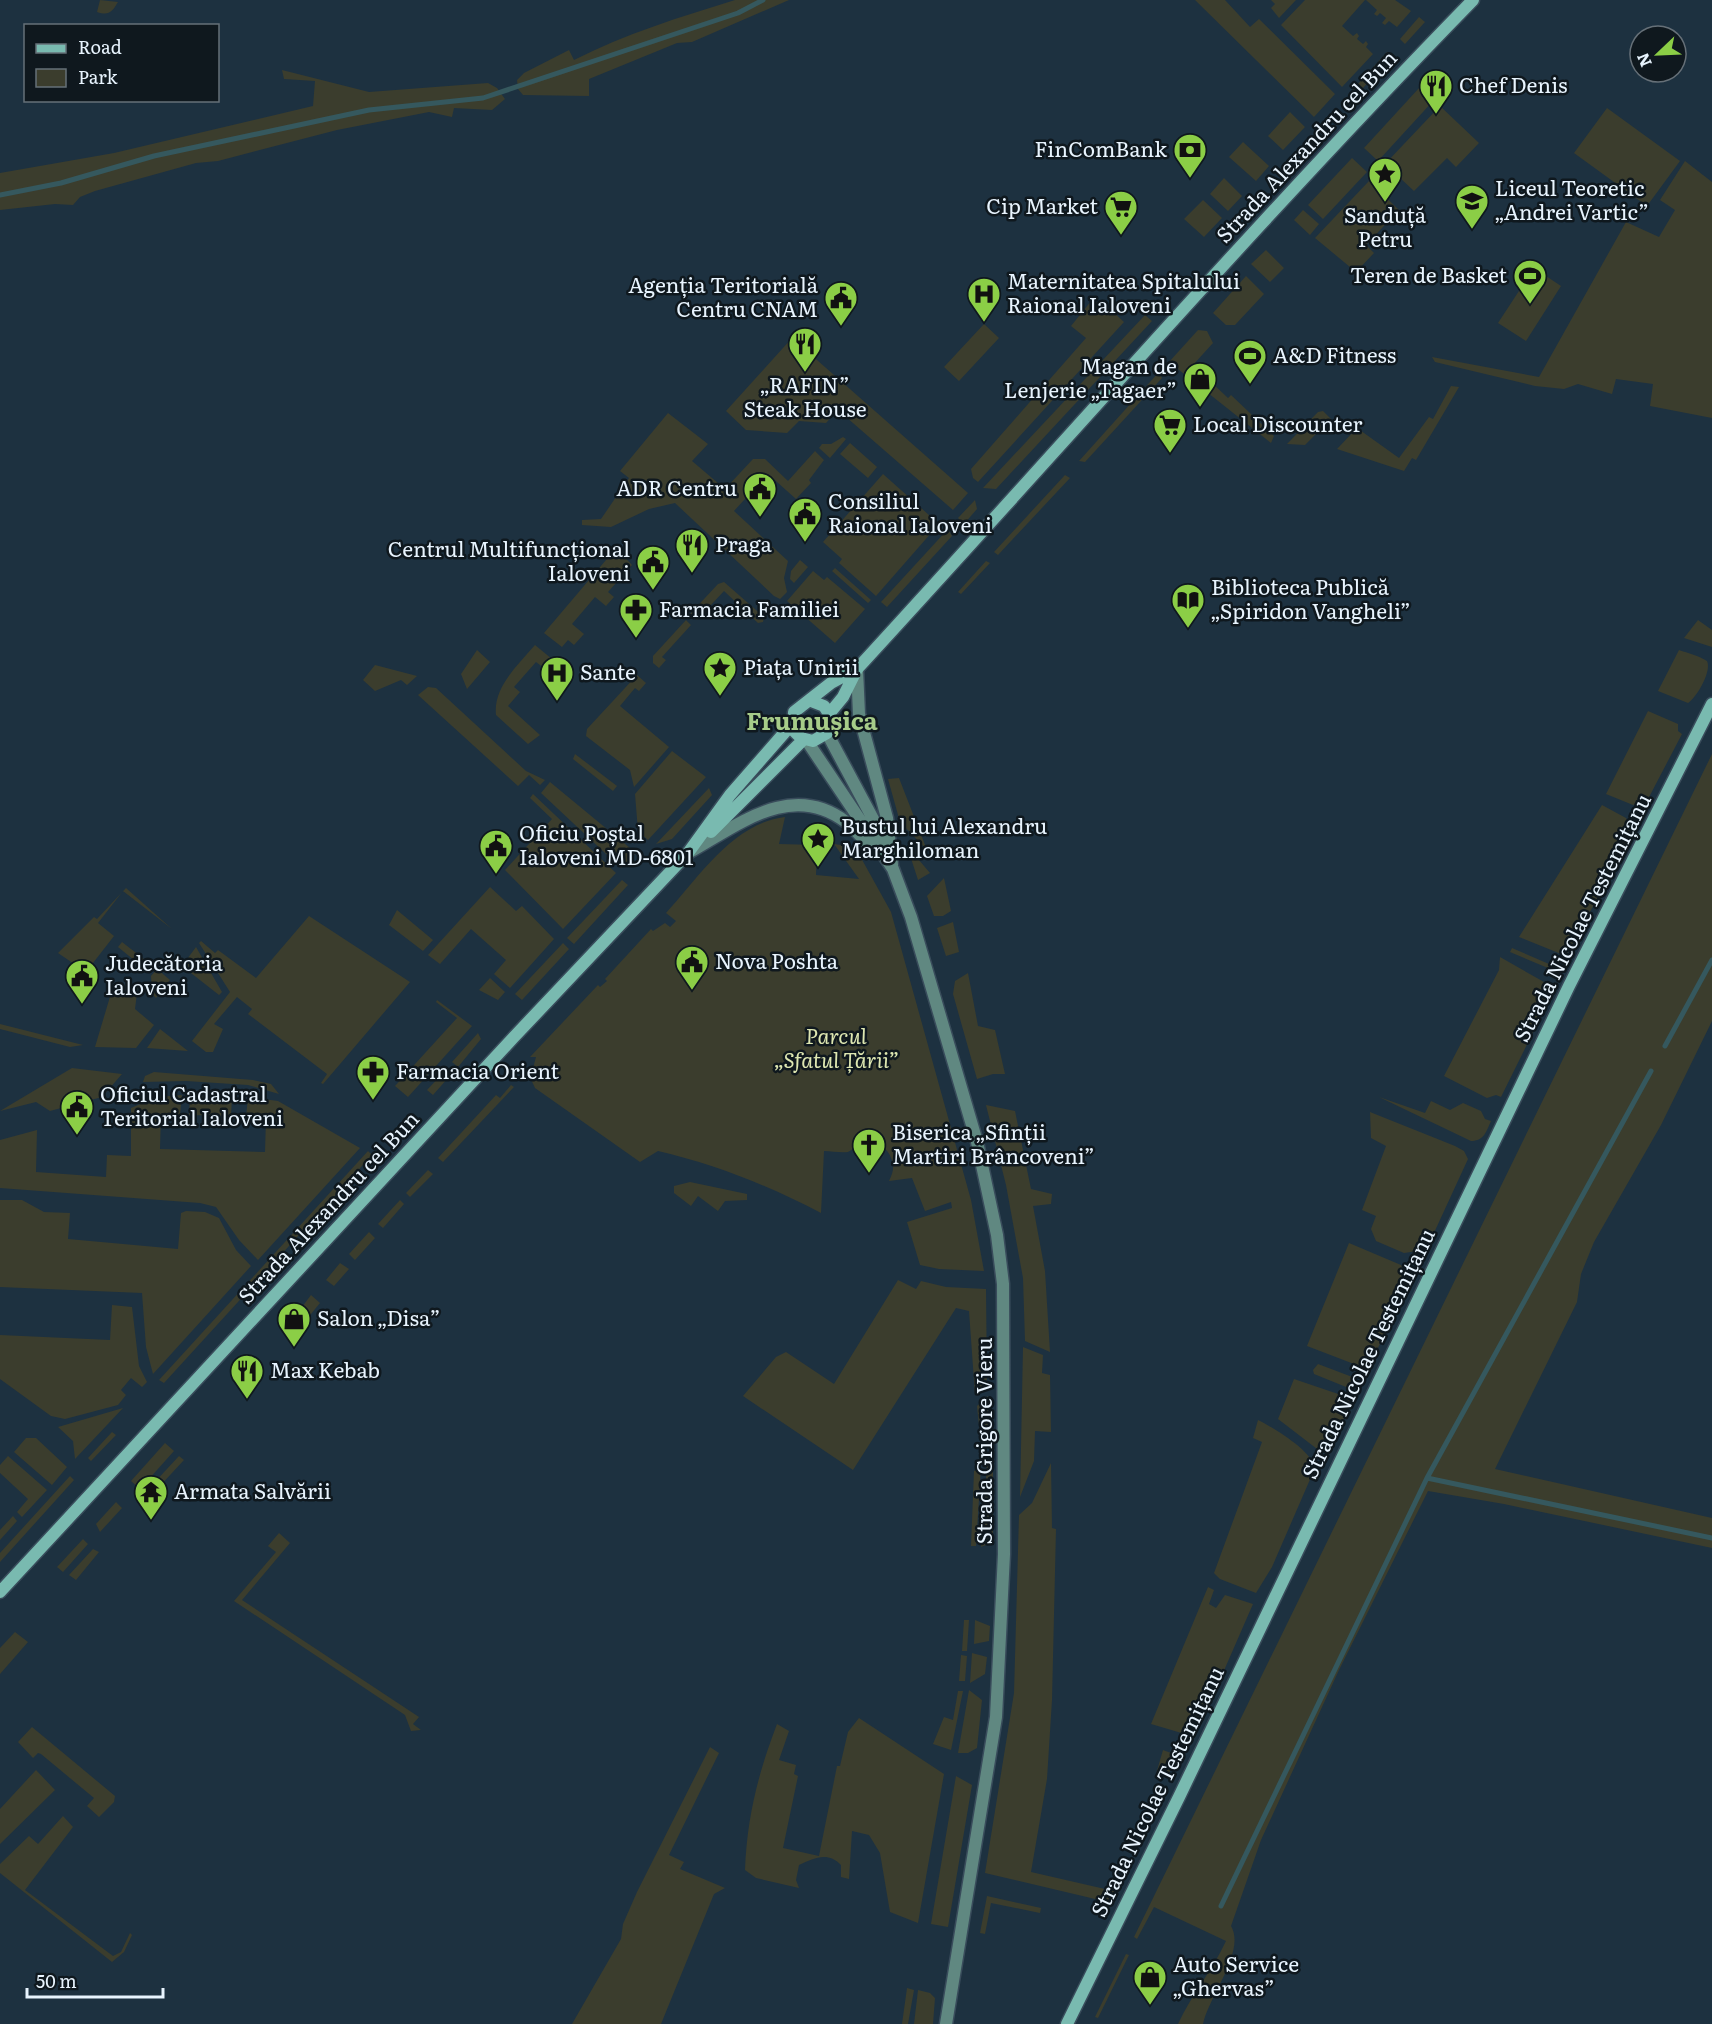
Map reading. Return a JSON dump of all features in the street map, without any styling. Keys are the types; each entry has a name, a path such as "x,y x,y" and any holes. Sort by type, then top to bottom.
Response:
{"main road":[{"name":"Strada Alexandru cel Bun","path":"0,1592 520,1030 688,853 805,740 819,740 827,733 831,724 830,714 843,698 857,669 1408,66 1473,0"},
{"name":"Strada Alexandru cel Bun","path":"688,853 730,795 792,724 798,706 811,702 831,683 857,669"},
{"path":"811,702 824,705 830,714"},
{"name":"Strada Nicolae Testemițanu","path":"1066,2024 1179,1797 1564,996 1712,704"},
{"path":"792,724 797,735 805,740"}],"street":[{"path":"857,669 860,714 887,818 893,869"},
{"path":"827,733 891,851"},
{"path":"805,740 893,869"},
{"path":"688,853 761,811 798,806 814,807 847,823 893,869"},
{"name":"Strada Grigore Vieru","path":"893,869 920,946 977,1142 997,1235 1003,1284 1004,1566 996,1717 946,2024"}],"green space":[{"path":"100,0 118,2 112,11 104,14 97,12"},
{"path":"735,0 789,0 692,42 677,43 589,79 589,96 523,95 518,89 517,80 524,73 569,50 574,60 633,34"},
{"path":"1195,0 1225,0 1250,27 1259,19 1335,94 1314,117"},
{"path":"1271,0 1296,0 1279,18 1271,8 1275,4"},
{"path":"1305,0 1365,0 1342,26 1353,36 1357,33 1359,36 1357,39 1363,44 1366,41 1368,44 1366,47 1373,54 1342,87 1281,25"},
{"path":"1366,0 1395,0 1411,11 1397,27 1389,21 1385,25 1382,23 1386,18 1380,13 1377,16 1374,14 1377,10"},
{"path":"1419,17 1425,22 1405,44 1400,39"},
{"path":"1387,52 1392,56 1353,99 1348,95"},
{"path":"282,70 369,92 488,83 497,88 505,99 492,110 454,108 452,117 429,112 337,130 218,161 196,163 95,191 80,197 73,205 55,204 0,210 0,173 114,153 313,106 315,81 284,79"},
{"path":"1420,87 1434,100 1378,161 1364,148"},
{"path":"1440,106 1479,143 1456,167 1447,158 1414,191 1385,164"},
{"path":"1607,108 1680,161 1647,206 1574,153"},
{"path":"1290,112 1305,127 1283,150 1268,136"},
{"path":"1243,142 1269,166 1256,181 1229,157"},
{"path":"1352,158 1367,172 1323,219 1308,205"},
{"path":"1685,161 1712,182 1712,418 1650,406 1653,384 1616,379 1612,394 1578,384 1564,389 1535,386 1435,362 1432,357 1539,377 1626,222 1659,237 1675,210 1660,200"},
{"path":"1224,178 1242,196 1228,211 1210,194"},
{"path":"1369,181 1399,210 1366,245 1374,253 1356,272 1315,238"},
{"path":"1203,200 1222,218 1204,237 1184,219"},
{"path":"1303,210 1319,224 1310,235 1294,220"},
{"path":"1266,250 1284,268 1270,282 1251,264"},
{"name":"Teren de Basket","path":"1534,268 1561,286 1526,341 1498,323"},
{"path":"1246,276 1264,294 1235,325 1226,325 1213,313"},
{"path":"1092,300 1110,309 1124,322 978,482 973,478 971,469 1086,338 1071,326"},
{"path":"1145,315 1152,321 996,489 983,488"},
{"path":"984,324 999,338 959,381 944,367"},
{"path":"1198,330 1207,331 1213,343 1193,365 1228,398 1231,395 1274,436 1271,443 1169,362"},
{"path":"792,338 968,493 953,510 838,410 826,423 799,421 787,433 746,430 726,411"},
{"path":"1159,372 1162,378 1085,462 1079,461"},
{"path":"1451,386 1459,387 1416,460 1412,458 1404,471 1337,449 1357,428 1399,458 1429,417 1433,419"},
{"path":"1323,411 1331,419 1305,445 1287,444 1318,412"},
{"path":"668,413 708,444 692,461 725,489 753,459 765,459 788,481 815,451 824,460 809,480 811,483 796,499 768,474 734,511 788,561 784,578 787,592 780,599 774,596 675,503 649,509 611,527 582,525 582,520 601,519 629,478 620,471"},
{"path":"843,437 846,439 830,458 819,448 822,444 831,444"},
{"path":"850,443 877,467 868,478 840,454"},
{"path":"883,474 939,524 876,596 839,563 842,559 823,542"},
{"path":"1065,475 1070,478 998,555 994,552"},
{"path":"975,500 977,509 964,524 958,518"},
{"path":"948,529 952,536 887,607 881,602"},
{"path":"618,550 632,565 608,592 614,597 606,606 595,597 572,624 584,634 574,645 568,640 562,647 544,633 606,560"},
{"path":"800,560 808,567 794,583 790,579 791,571"},
{"path":"986,561 990,563 961,594 958,592"},
{"path":"835,568 871,600 868,603 832,571"},
{"path":"813,571 824,580 827,577 865,609 835,643 787,601"},
{"path":"724,582 764,617 763,622 758,623 724,591 697,620 690,614 718,584"},
{"path":"686,620 691,625 662,657 666,660 659,668 653,663 653,656"},
{"path":"1698,620 1712,630 1712,647 1684,638"},
{"path":"535,645 552,659 544,668 536,662 514,687 520,692 508,706 540,735 528,744 496,715 496,705 498,695 508,677"},
{"path":"477,650 490,662 467,689 461,674"},
{"path":"1679,650 1704,659 1708,665 1703,684 1688,703 1658,691"},
{"path":"375,665 417,676 407,685 401,680 375,691 363,680"},
{"path":"637,675 646,683 639,691 635,688 620,706 669,747 634,787 630,770 586,736 587,729"},
{"path":"428,687 436,688 526,771 545,780 540,785 529,775 518,786 418,695"},
{"path":"1648,711 1678,724 1678,731 1682,734 1647,801 1633,805 1606,794"},
{"path":"672,751 706,777 648,840 638,831 635,794"},
{"path":"575,754 617,786 613,791 573,759"},
{"path":"1712,754 1712,1021 1661,1125 1594,1242 1581,1274 1577,1302 1495,1469 1712,1518 1712,1548 1504,1504 1428,1491 1339,1670 1261,1840 1231,1926 1234,1948 1230,1961 1203,2024 1178,2024 1226,1941 1154,1907 1137,1939 1134,1937"},
{"path":"899,778 927,850 900,822 888,779"},
{"path":"550,782 636,853 621,868 541,793"},
{"path":"709,788 712,795 672,839 656,844"},
{"path":"533,794 616,873 563,929 505,870 552,819 530,798"},
{"path":"1602,805 1626,818 1631,826 1622,853 1566,956 1519,937"},
{"name":"Parcul „Sfatul Țării”","path":"785,817 779,844 817,845 816,875 859,879 834,844 855,847 891,912 971,1200 984,1271 939,1269 920,1265 907,1222 952,1208 951,1202 925,1211 912,1178 889,1181 893,1170 892,1161 883,1147 869,1143 860,1144 848,1152 824,1151 821,1213 741,1177 679,1156 658,1151 640,1162 535,1088 528,1073 532,1072 536,1057 530,1057 598,985 600,987 607,981 605,979 651,929 653,931 665,923 670,927 676,921 666,913 718,854 749,829 766,821"},
{"path":"907,846 930,873 918,880"},
{"path":"944,878 951,911 943,916 934,916 927,896"},
{"path":"622,880 628,885 574,944 567,938"},
{"path":"490,887 516,911 522,906 554,939 510,988 494,974 506,960 471,929 440,964 428,955"},
{"path":"126,888 172,929 123,891"},
{"path":"122,892 98,923 114,936 86,972 58,953 94,917 97,919"},
{"path":"397,910 433,940 423,951 389,925"},
{"path":"309,916 410,982 323,1084 321,1083 327,1074 248,1014 252,1009 237,997 214,1024 223,1029 213,1052 206,1052 192,1041 230,992 199,943 201,941 215,953 218,950 256,978"},
{"path":"953,922 959,952 946,956 937,928"},
{"path":"122,942 149,963 145,969 118,947"},
{"path":"563,943 569,949 522,1000 515,994"},
{"path":"196,947 222,992 219,995 182,966"},
{"path":"1512,948 1556,967 1555,971 1510,952"},
{"path":"1500,957 1544,982 1551,996 1501,1097 1496,1095 1487,1098 1444,1076 1499,970"},
{"path":"157,969 170,980 156,998 152,994 151,976"},
{"path":"968,973 978,1026 995,1030 1005,1074 993,1074 977,1079 953,994 955,981"},
{"path":"490,978 505,992 498,1000 479,990"},
{"path":"135,984 138,985 135,1009 154,1025 136,1048 95,1047 112,990 122,997"},
{"path":"437,1000 472,1026 408,1097 395,1086 457,1018 436,1002"},
{"path":"0,1024 83,1045 70,1047 0,1029"},
{"path":"160,1029 188,1051 147,1048"},
{"path":"478,1033 481,1039 458,1067 452,1062"},
{"path":"72,1068 122,1074 102,1097 50,1111 36,1102 0,1111"},
{"path":"154,1072 253,1080 271,1084 279,1094 248,1085 186,1081 143,1082 145,1076"},
{"path":"442,1074 448,1078 433,1095 427,1090"},
{"path":"511,1085 514,1087 443,1162 438,1158 496,1095 500,1098"},
{"path":"182,1095 180,1115 161,1114 160,1149 265,1152 266,1118 246,1117 248,1097 278,1101 360,1148 258,1260 239,1240 216,1207 200,1203 0,1188 0,1140 37,1130 36,1172 106,1177 107,1155 131,1156 131,1108 157,1097"},
{"path":"190,1096 232,1097 231,1116 189,1115"},
{"path":"1379,1097 1425,1113 1431,1101 1450,1110 1463,1103 1481,1111 1485,1119 1491,1121 1482,1138 1471,1141"},
{"path":"986,1105 1015,1111 1031,1189 1052,1194 1051,1204 1033,1206 1045,1271 1050,1352 1025,1341 1023,1278 1006,1185"},
{"path":"1370,1112 1455,1146 1464,1151 1468,1159 1433,1235 1418,1251 1404,1253 1376,1241 1371,1229 1376,1216 1362,1210 1386,1146 1371,1138"},
{"path":"368,1151 372,1155 164,1383 159,1380"},
{"path":"428,1170 433,1174 410,1197 406,1193"},
{"path":"690,1182 747,1194 747,1200 725,1201 718,1211 698,1196 691,1206 674,1193 674,1186"},
{"path":"0,1200 22,1200 44,1212 70,1213 68,1239 178,1249 181,1213 205,1212 219,1218 236,1250 251,1266 153,1374 146,1347 142,1293 0,1287"},
{"path":"400,1200 404,1204 383,1228 378,1224"},
{"path":"369,1232 375,1238 355,1260 349,1254"},
{"path":"1349,1243 1401,1265 1411,1284 1367,1369 1307,1346"},
{"path":"340,1263 349,1269 334,1286 326,1280"},
{"path":"898,1280 916,1289 921,1281 946,1287 986,1289 987,1386 975,1395 969,1311 956,1308 853,1470 743,1396 776,1357 786,1352 834,1384"},
{"path":"311,1295 320,1303 302,1325 296,1315"},
{"path":"112,1305 132,1307 139,1366 147,1382 142,1387 131,1378 121,1390 126,1395 118,1405 65,1419 51,1416 0,1379 0,1335 110,1340"},
{"path":"1023,1347 1043,1355 1042,1373 1050,1375 1051,1432 1035,1431 1034,1461 1020,1497"},
{"path":"1318,1364 1355,1378 1355,1386 1351,1389 1314,1374 1313,1370"},
{"path":"1294,1379 1347,1397 1351,1403 1341,1425 1321,1452 1278,1419"},
{"path":"988,1396 988,1436 980,1435 977,1406"},
{"path":"123,1408 75,1459 73,1441 58,1427"},
{"path":"1258,1420 1300,1447 1315,1468 1272,1567 1256,1593 1220,1579 1214,1573 1262,1442 1253,1438"},
{"path":"112,1432 116,1435 91,1461 88,1458"},
{"path":"26,1438 36,1438 67,1467 52,1485 14,1452"},
{"path":"165,1443 174,1451 140,1489 131,1481"},
{"path":"8,1456 47,1490 22,1517 17,1512 28,1499 0,1473 0,1465"},
{"path":"179,1456 184,1460 158,1488 153,1484"},
{"path":"993,1459 993,1542 981,1547 987,1463"},
{"path":"1051,1463 1052,1528 1056,1529 1052,1700 1047,1779 1031,1872 1118,1892 1112,1903 985,1873 1014,1693 1019,1515 1032,1503"},
{"path":"981,1467 976,1546 971,1546 974,1471"},
{"path":"70,1476 74,1480 0,1562 0,1553"},
{"path":"116,1502 122,1508 100,1532 96,1524"},
{"path":"13,1516 17,1521 0,1540 0,1530"},
{"path":"279,1533 290,1543 242,1600 419,1717 413,1724 421,1730 411,1731 405,1715 234,1601 276,1552 268,1546"},
{"path":"83,1539 88,1544 63,1572 57,1567"},
{"path":"93,1549 99,1552 76,1580 69,1575"},
{"path":"1208,1587 1214,1590 1209,1604 1216,1608 1225,1595 1253,1604 1195,1737 1151,1724"},
{"path":"964,1620 969,1620 967,1651 962,1651"},
{"path":"975,1620 990,1626 989,1641 974,1644"},
{"path":"15,1632 28,1642 0,1674 0,1648"},
{"path":"972,1653 987,1657 985,1674 970,1683"},
{"path":"961,1655 967,1656 965,1681 959,1681"},
{"path":"969,1690 982,1700 977,1748 968,1753 958,1753"},
{"path":"958,1691 963,1691 951,1750 933,1744 944,1717 953,1720"},
{"path":"859,1718 944,1774 918,1923 890,1912 880,1853 869,1835 852,1831 849,1879 841,1877 841,1865 826,1857 815,1858 799,1865 796,1880 799,1888 756,1878 745,1870 748,1832 755,1796 764,1760 777,1724 789,1731 779,1760 796,1765 794,1774 798,1776 783,1848 819,1856 837,1766 840,1766 848,1732"},
{"path":"32,1727 115,1796 114,1802 99,1817 87,1806 94,1798 41,1754 38,1753 33,1758 18,1742"},
{"path":"710,1747 719,1753 669,1855 684,1862 680,1869 725,1888 714,1894 661,2024 572,2024 621,1939 623,1924 637,1892"},
{"path":"1163,1750 1179,1756 1166,1778 1156,1774"},
{"path":"36,1770 55,1790 0,1844 0,1809"},
{"path":"956,1776 972,1785 948,1927 931,1924"},
{"path":"63,1816 73,1827 25,1890 113,1956 121,1952 130,1933 132,1935 124,1952 112,1962 0,1873 0,1864 29,1836 38,1844"},
{"path":"987,1896 1041,1908 1040,1913 991,1903 985,1934 980,1933"},
{"path":"1126,1954 1129,1955 1098,2018 1095,2017"},
{"path":"907,1988 914,1990 908,2024 902,2024"},
{"path":"918,1990 930,1993 935,1998 933,2024 914,2024"}],"waterway":[{"path":"0,195 61,183 154,156 369,110 483,98 738,13 763,0"},
{"path":"1665,1046 1712,960"},
{"path":"1221,1906 1427,1478 1651,1071"},
{"path":"1427,1478 1712,1538"}],"place":[{"name":"Chef Denis","path":"1436,115"},
{"name":"FinComBank","path":"1190,179"},
{"name":"Sanduță Petru","path":"1385,203"},
{"name":"Liceul Teoretic „Andrei Vartic”","path":"1472,230"},
{"name":"Cip Market","path":"1121,236"},
{"name":"Teren de Basket","path":"1530,305"},
{"name":"Maternitatea Spitalului Raional Ialoveni","path":"984,323"},
{"name":"Agenția Teritorială Centru CNAM","path":"841,327"},
{"name":"„RAFIN” Steak House","path":"805,373"},
{"name":"A&D Fitness","path":"1250,385"},
{"name":"Magan de Lenjerie „Tagaer”","path":"1200,408"},
{"name":"Local Discounter","path":"1170,454"},
{"name":"ADR Centru","path":"760,518"},
{"name":"Consiliul Raional Ialoveni","path":"805,543"},
{"name":"Praga","path":"692,574"},
{"name":"Centrul Multifuncțional Ialoveni","path":"653,591"},
{"name":"Biblioteca Publică „Spiridon Vangheli”","path":"1188,629"},
{"name":"Farmacia Familiei","path":"636,639"},
{"name":"Piața Unirii","path":"720,697"},
{"name":"Sante","path":"557,702"},
{"name":"Bustul lui Alexandru Marghiloman","path":"818,868"},
{"name":"Oficiu Poștal Ialoveni MD-6801","path":"496,875"},
{"name":"Nova Poshta","path":"692,991"},
{"name":"Judecătoria Ialoveni","path":"82,1005"},
{"name":"Farmacia Orient","path":"373,1101"},
{"name":"Oficiul Cadastral Teritorial Ialoveni","path":"77,1136"},
{"name":"Biserica „Sfinții Martiri Brâncoveni”","path":"869,1174"},
{"name":"Salon „Disa”","path":"294,1348"},
{"name":"Max Kebab","path":"247,1400"},
{"name":"Armata Salvării","path":"151,1521"},
{"name":"Auto Service „Ghervas”","path":"1150,2006"}],"district":[{"name":"Frumușica","path":"812,722"}]}
